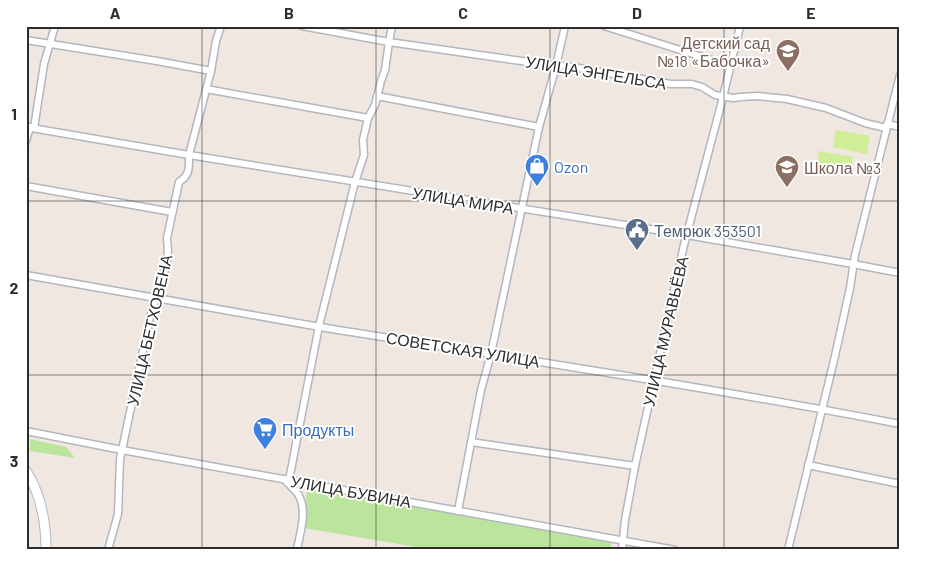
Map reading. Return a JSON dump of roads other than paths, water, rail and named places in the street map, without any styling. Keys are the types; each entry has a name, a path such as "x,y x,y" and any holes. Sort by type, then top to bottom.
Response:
{"street":[{"path":"26,141 55,26"},
{"name":"УЛИЦА БЕТХОВЕНА","path":"108,550 118,514 120,459 150,318 166,267 167,238 172,212 179,182 186,178 189,155 221,26"},
{"name":"УЛИЦА ЭНГЕЛЬСА","path":"302,26 389,42 567,66 671,84 692,84 702,87 715,95 733,98 758,96 787,99 826,108 865,123 900,127"},
{"path":"297,550 303,515 302,503 287,479 319,326 355,182 364,155 363,140 368,118 375,105 385,70 392,26"},
{"path":"458,510 481,390 491,354 539,127 565,26"},
{"path":"604,26 731,66"},
{"name":"УЛИЦА МУРАВЬЁВА","path":"622,550 622,540 635,466 653,381 684,244 740,26"},
{"path":"26,40 157,61 211,72"},
{"path":"788,550 886,126 900,75"},
{"path":"206,89 368,118"},
{"path":"377,96 539,127"},
{"name":"УЛИЦА МИРА","path":"30,128 521,210 687,235 900,273"},
{"path":"26,186 172,212"},
{"name":"СОВЕТСКАЯ УЛИЦА","path":"26,275 319,326 822,409 900,424"},
{"name":"УЛИЦА БУВИНА","path":"27,432 675,550"},
{"path":"471,442 635,466"},
{"path":"808,465 900,484"},
{"path":"26,471 36,490 41,506 46,550"}],"place":[{"name":"Детский сад №18 «Бабочка»","path":"788,72"},
{"name":"Ozon","path":"537,187"},
{"name":"Школа №3","path":"787,188"},
{"name":"Темрюк 353501","path":"637,251"},
{"name":"Продукты","path":"265,450"}]}
